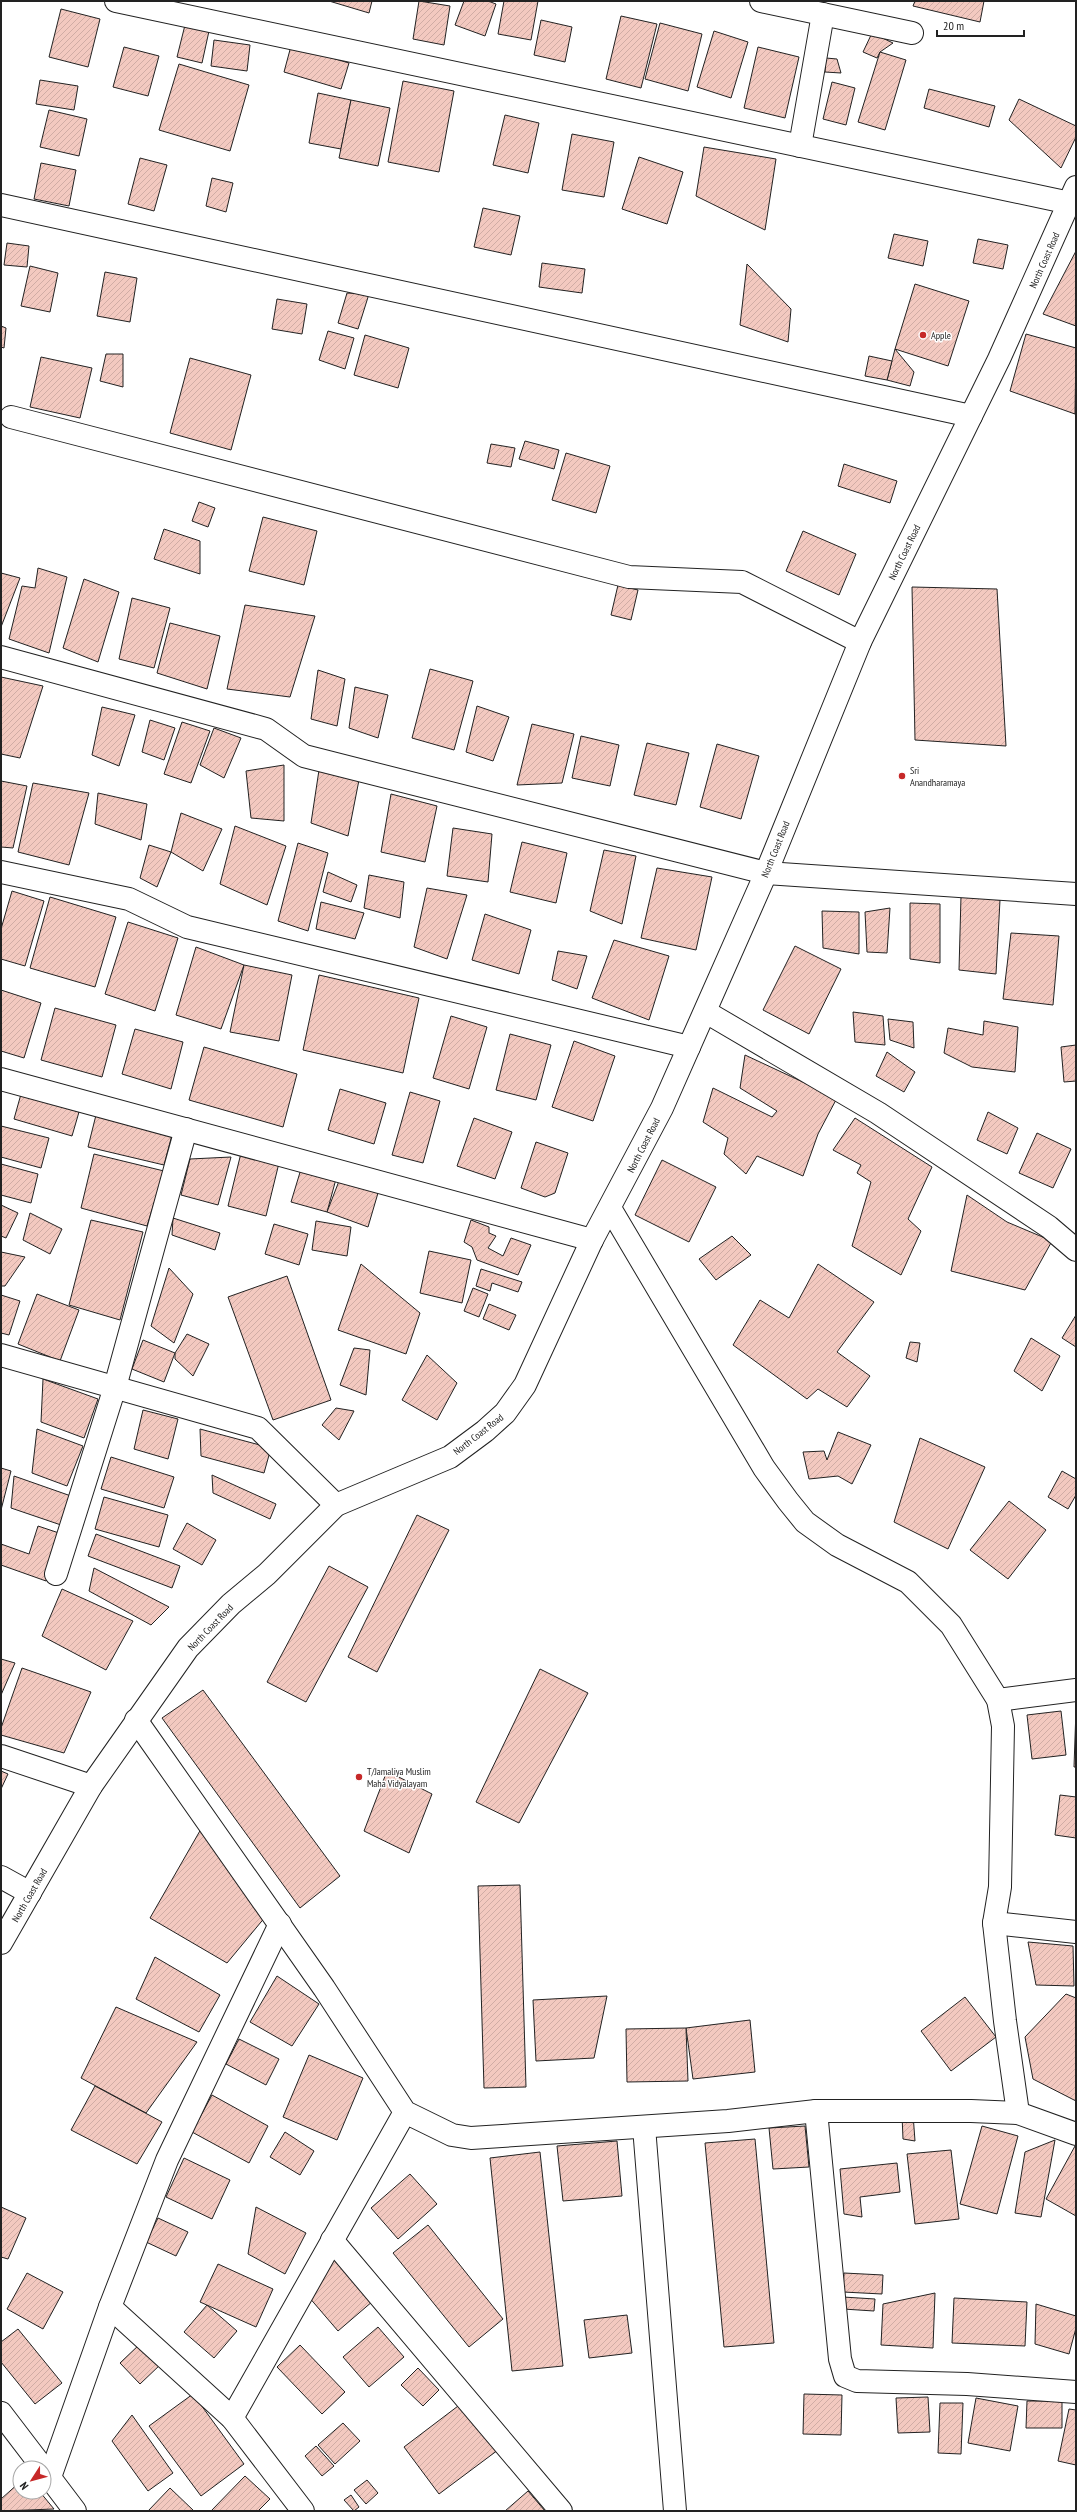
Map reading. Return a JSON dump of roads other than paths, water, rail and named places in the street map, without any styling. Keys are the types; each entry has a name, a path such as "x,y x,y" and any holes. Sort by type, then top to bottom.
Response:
{"street":[{"path":"116,1 800,146 1073,195"},
{"path":"761,1 912,34"},
{"path":"800,146 823,14"},
{"name":"North Coast Road","path":"1,1943 91,1786 188,1648 336,1505 450,1457 485,1431 505,1413 525,1385 592,1240 662,1108 706,1012 766,873 860,642 971,416 1073,195"},
{"path":"1,205 971,416"},
{"path":"11,418 629,577 742,582 860,642"},
{"path":"1,657 266,729 304,756 766,873 1076,894"},
{"path":"1,872 129,899 187,927 689,1047"},
{"path":"706,1012 878,1113 1049,1227 1076,1250"},
{"path":"1,1080 186,1128 592,1240"},
{"path":"56,1574 114,1387 186,1128"},
{"path":"610,1208 764,1468 800,1517 837,1545 908,1582 951,1625 998,1700 1002,1726 1000,1887 994,1923 1005,2022 1018,2113"},
{"path":"1,1355 258,1428 336,1505"},
{"path":"998,1700 1076,1690"},
{"path":"136,1720 280,1924 405,2112 452,2135 471,2138 644,2127 816,2111 971,2110 1018,2113 1076,2134"},
{"path":"1,1756 91,1786"},
{"path":"1,1877 30,1893"},
{"path":"994,1923 1076,1932"},
{"path":"49,2460 167,2160 280,1924"},
{"path":"816,2111 840,2359 845,2376 857,2381 967,2384 1076,2392"},
{"path":"232,2418 405,2112"},
{"path":"644,2127 675,2511"},
{"path":"332,2240 561,2511"},
{"path":"110,2307 232,2418 302,2511"},
{"path":"1,2413 37,2460"},
{"path":"52,2480 75,2511"}],"place":[{"name":"Apple","path":"923,335"},
{"name":"Sri Anandharamaya","path":"902,776"},
{"name":"T/Jamaliya Muslim Maha Vidyalayam","path":"359,1777"}]}
